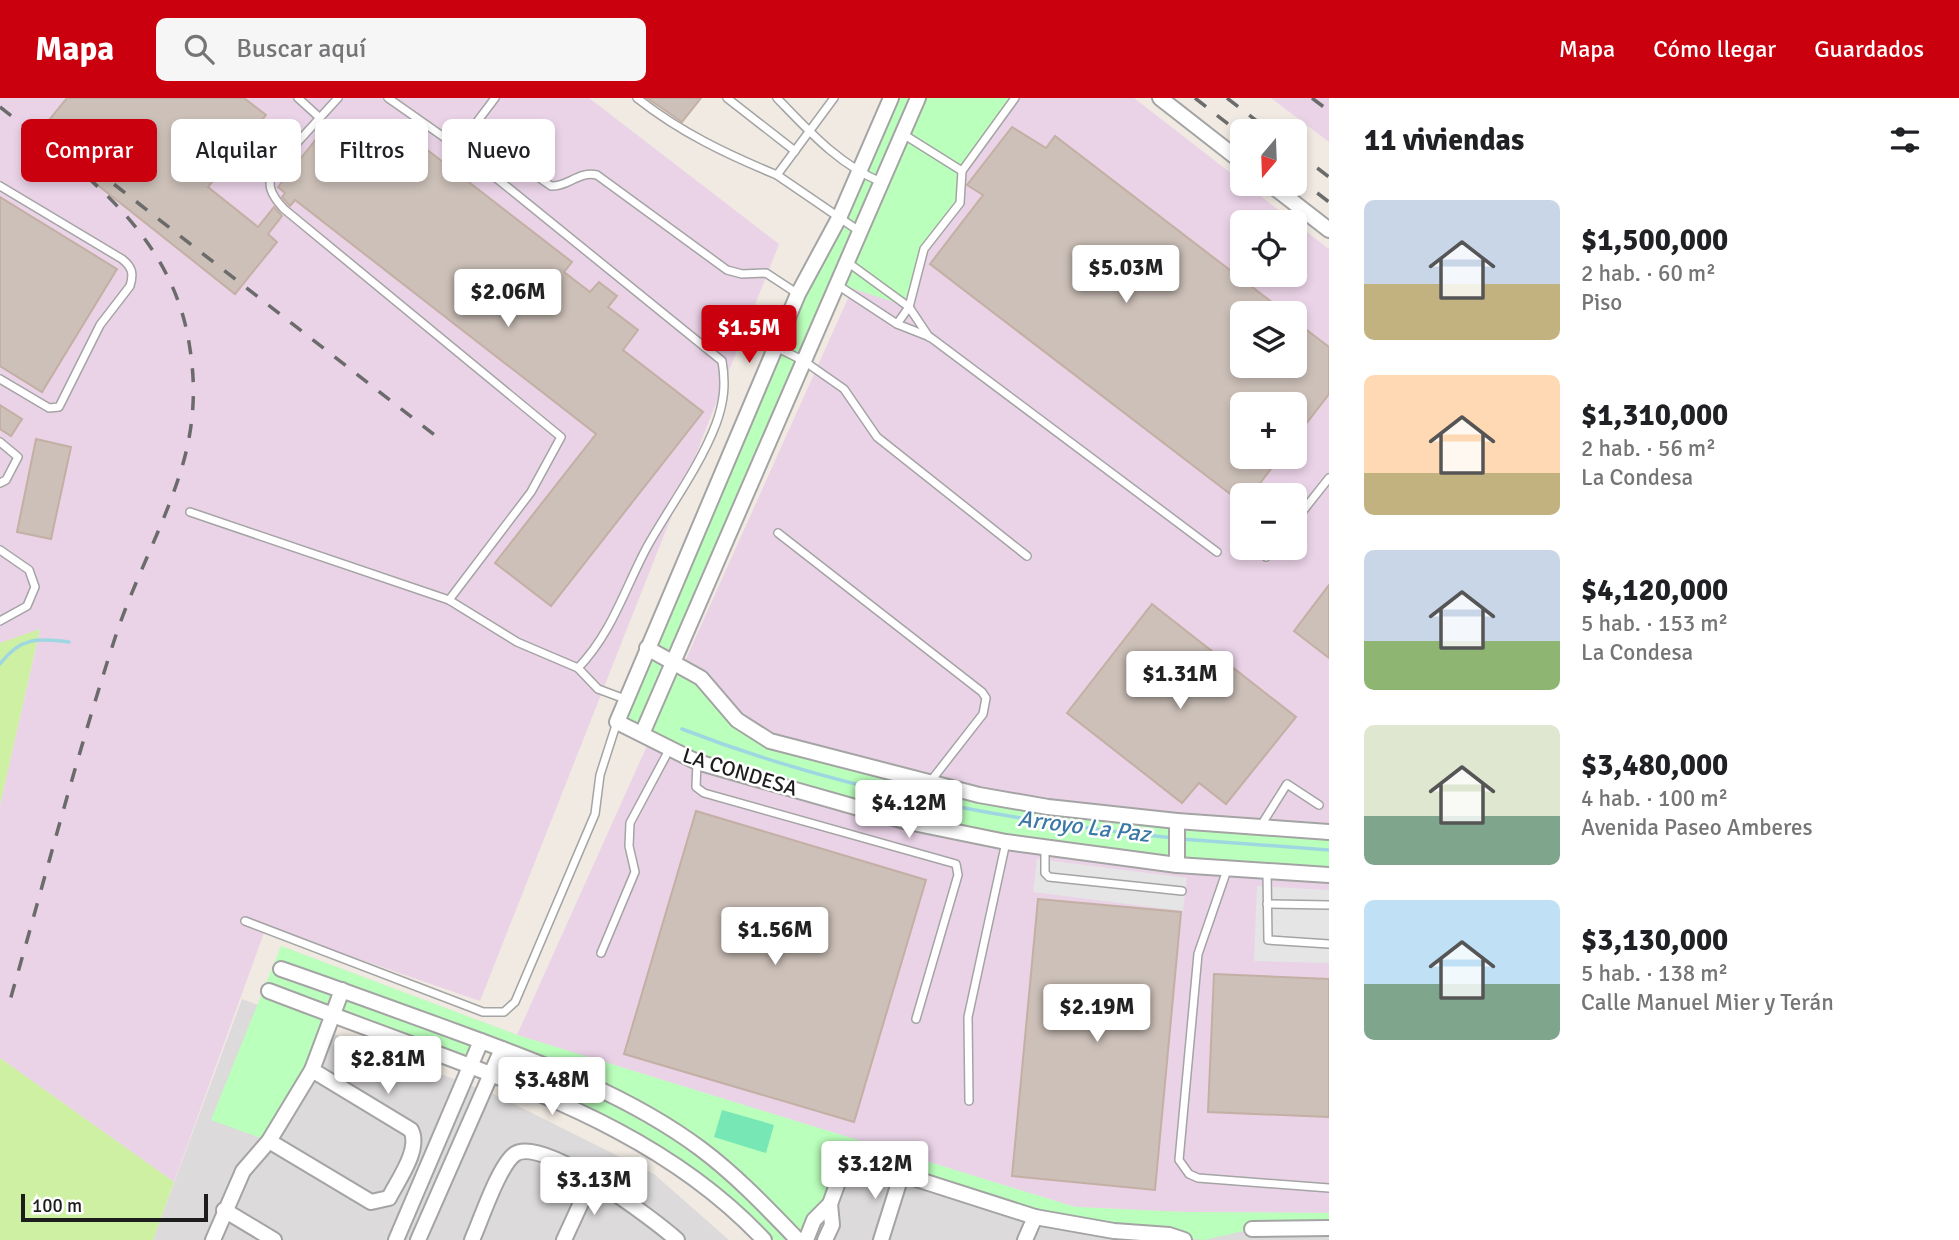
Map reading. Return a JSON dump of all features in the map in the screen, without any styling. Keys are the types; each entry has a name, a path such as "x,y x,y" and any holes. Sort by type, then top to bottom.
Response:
{"street":[{"path":"617,722 798,294 839,218 891,98"},
{"path":"642,734 918,98"},
{"path":"1160,98 1230,153"},
{"path":"1285,196 1329,230"},
{"name":"LA CONDESA","path":"647,648 701,678 737,720 753,733 770,741 930,783 1048,807 1177,827 1329,832"},
{"name":"LA CONDESA","path":"617,722 697,762 908,822 1045,848 1176,861 1227,870 1329,875"},
{"path":"1176,861 1177,827"},
{"path":"281,969 502,1049 582,1081 653,1117 701,1149 743,1183 798,1240"},
{"path":"213,1240 243,1171 269,1141 312,1070 342,990"},
{"path":"269,991 471,1066 607,1123 661,1155 718,1197 764,1240"},
{"path":"396,1240 481,1041"},
{"path":"418,1240 502,1049"},
{"path":"269,1141 371,1202 378,1203 389,1198 413,1148 414,1137 411,1130 312,1070"},
{"path":"472,1240 506,1165 516,1153 531,1151 592,1179 659,1233 677,1240"},
{"path":"806,1240 814,1220 830,1204 846,1165 860,1161 1035,1217 1112,1235 1169,1235 1184,1240"},
{"path":"881,1240 902,1173"},
{"path":"564,1240 592,1179"},
{"path":"825,1240 832,1225 830,1204"},
{"path":"224,1210 274,1240"},
{"path":"1025,1240 1035,1217"},
{"path":"1252,1229 1281,1235 1329,1228"}],"lane":[{"path":"298,98 319,117"},
{"path":"338,98 270,177 269,187 277,202 561,437 531,492 449,600"},
{"path":"388,98 442,136"},
{"path":"479,119 495,98"},
{"path":"637,98 663,119 715,150 777,175 860,232"},
{"path":"727,98 795,151"},
{"path":"777,98 808,134 860,173 881,182"},
{"path":"777,175 834,98"},
{"path":"897,324 909,307 921,255 960,203 962,171 1015,98"},
{"path":"903,133 962,171"},
{"path":"545,182 551,186 558,186 580,174 597,175 727,270 742,274 766,273 798,294"},
{"path":"501,182 722,361 726,386 716,424 692,471 628,583 597,649 578,667"},
{"path":"0,186 122,259 130,265 133,275 130,286 90,343 59,407 49,408 0,379"},
{"path":"846,261 909,307 930,337"},
{"path":"836,283 897,324 930,337 1217,552"},
{"path":"776,347 804,361 844,389 865,423 890,449 1027,556"},
{"path":"0,442 18,457 6,480 0,483"},
{"path":"1307,506 1329,478"},
{"path":"190,512 449,600 517,642 578,667 598,689 625,699"},
{"path":"778,533 982,692 986,698 983,714 930,783"},
{"path":"0,550 29,570 36,587 27,606 0,621"},
{"path":"245,921 483,1013 504,1012 515,1002 595,814 600,775 617,722"},
{"path":"601,953 635,872 629,846 630,823 669,750"},
{"path":"697,762 696,786 704,793 956,864 958,875 916,1019"},
{"path":"1259,828 1287,784 1319,805"},
{"path":"969,1101 967,1043 971,995 1006,842"},
{"path":"1045,848 1045,873 1049,877 1182,891"},
{"path":"1227,870 1198,954 1180,1160 1189,1174 1198,1178 1329,1188"},
{"path":"1267,872 1268,940 1329,944"},
{"path":"1266,904 1329,905"}],"shaded area":[{"path":"0,98 589,98 779,244 480,1001 266,927 174,1182 0,1058 0,805 40,630 0,643"},
{"path":"938,98 1134,98 1230,172 1230,196 1260,196 1279,210 1230,210 1230,287 1307,287 1307,232 1329,249 1329,1213 1184,1212 1075,1207 517,1035"},
{"path":"1271,98 1329,98 1329,142 1307,125 1307,119 1299,119"},
{"path":"1037,859 1187,878 1183,911 1033,892"},
{"path":"1257,886 1329,890 1329,963 1254,961"},
{"path":"281,946 517,1035 1075,1207 1184,1212 1329,1213 1329,1240 798,1240 684,1131"},
{"path":"242,999 496,1095 654,1174 729,1240 153,1240"}],"green space":[{"path":"891,98 1015,98 962,171 961,199 924,249 909,307 836,283 673,661 753,733 979,795 1329,832 1329,875 1006,842 697,762 617,722"},
{"path":"40,629 0,805 0,643"},
{"path":"281,946 517,1035 1075,1207 1184,1212 1329,1213 1329,1228 1252,1229 1204,1240 1114,1231 853,1162 806,1240 764,1240 661,1155 491,1074 502,1049 481,1041 471,1067 332,1015 269,1141 211,1120"},
{"path":"0,1058 174,1182 153,1240 0,1240"},
{"path":"722,1110 774,1125 766,1153 714,1137"}],"building":[{"path":"67,98 244,98 266,115 263,119 171,119 171,182 212,182 208,187 258,227 274,207 282,216 268,234 277,242 235,294 94,182 157,182 157,119 50,119"},
{"path":"647,98 701,98 682,122"},
{"path":"1012,127 1046,148 1055,136 1230,270 1230,287 1252,287 1270,301 1230,301 1230,378 1307,378 1307,330 1329,347 1329,394 1307,422 1307,392 1230,392 1230,469 1271,469 1260,483 1230,483 1230,494 930,264 983,195 967,185"},
{"path":"315,141 315,182 428,182 428,150 442,161 442,182 469,182 572,262 564,272 590,292 599,282 617,296 608,307 638,330 623,350 703,412 551,606 495,563 596,434 295,200 290,206 282,197 285,193 278,187 282,182 301,182 301,158"},
{"path":"0,197 117,269 42,392 0,366"},
{"path":"0,405 22,419 11,436 0,429"},
{"path":"36,439 71,447 51,539 17,532"},
{"path":"1329,585 1329,658 1294,631"},
{"path":"1152,604 1296,717 1226,804 1199,783 1182,803 1067,713"},
{"path":"696,811 926,880 854,1122 624,1054"},
{"path":"1038,899 1181,912 1155,1190 1012,1176"},
{"path":"1214,974 1329,979 1329,1117 1208,1112"}],"waterway":[{"name":"Arroyo La Paz","path":"0,664 7,655 30,641 69,642"},
{"name":"Arroyo La Paz","path":"682,729 802,769 924,800 1049,822 1174,838"},
{"name":"Arroyo La Paz","path":"1181,839 1329,850"}],"railway":[{"path":"1195,98 1230,126"},
{"path":"1227,98 1254,119"},
{"path":"1312,98 1329,111"},
{"path":"0,107 93,183 121,210 145,240 166,272 181,309 193,377 192,419 184,460 169,505 115,638 9,1004"},
{"path":"1307,160 1329,177"},
{"path":"111,182 441,440"},
{"path":"1307,185 1329,202"}]}
